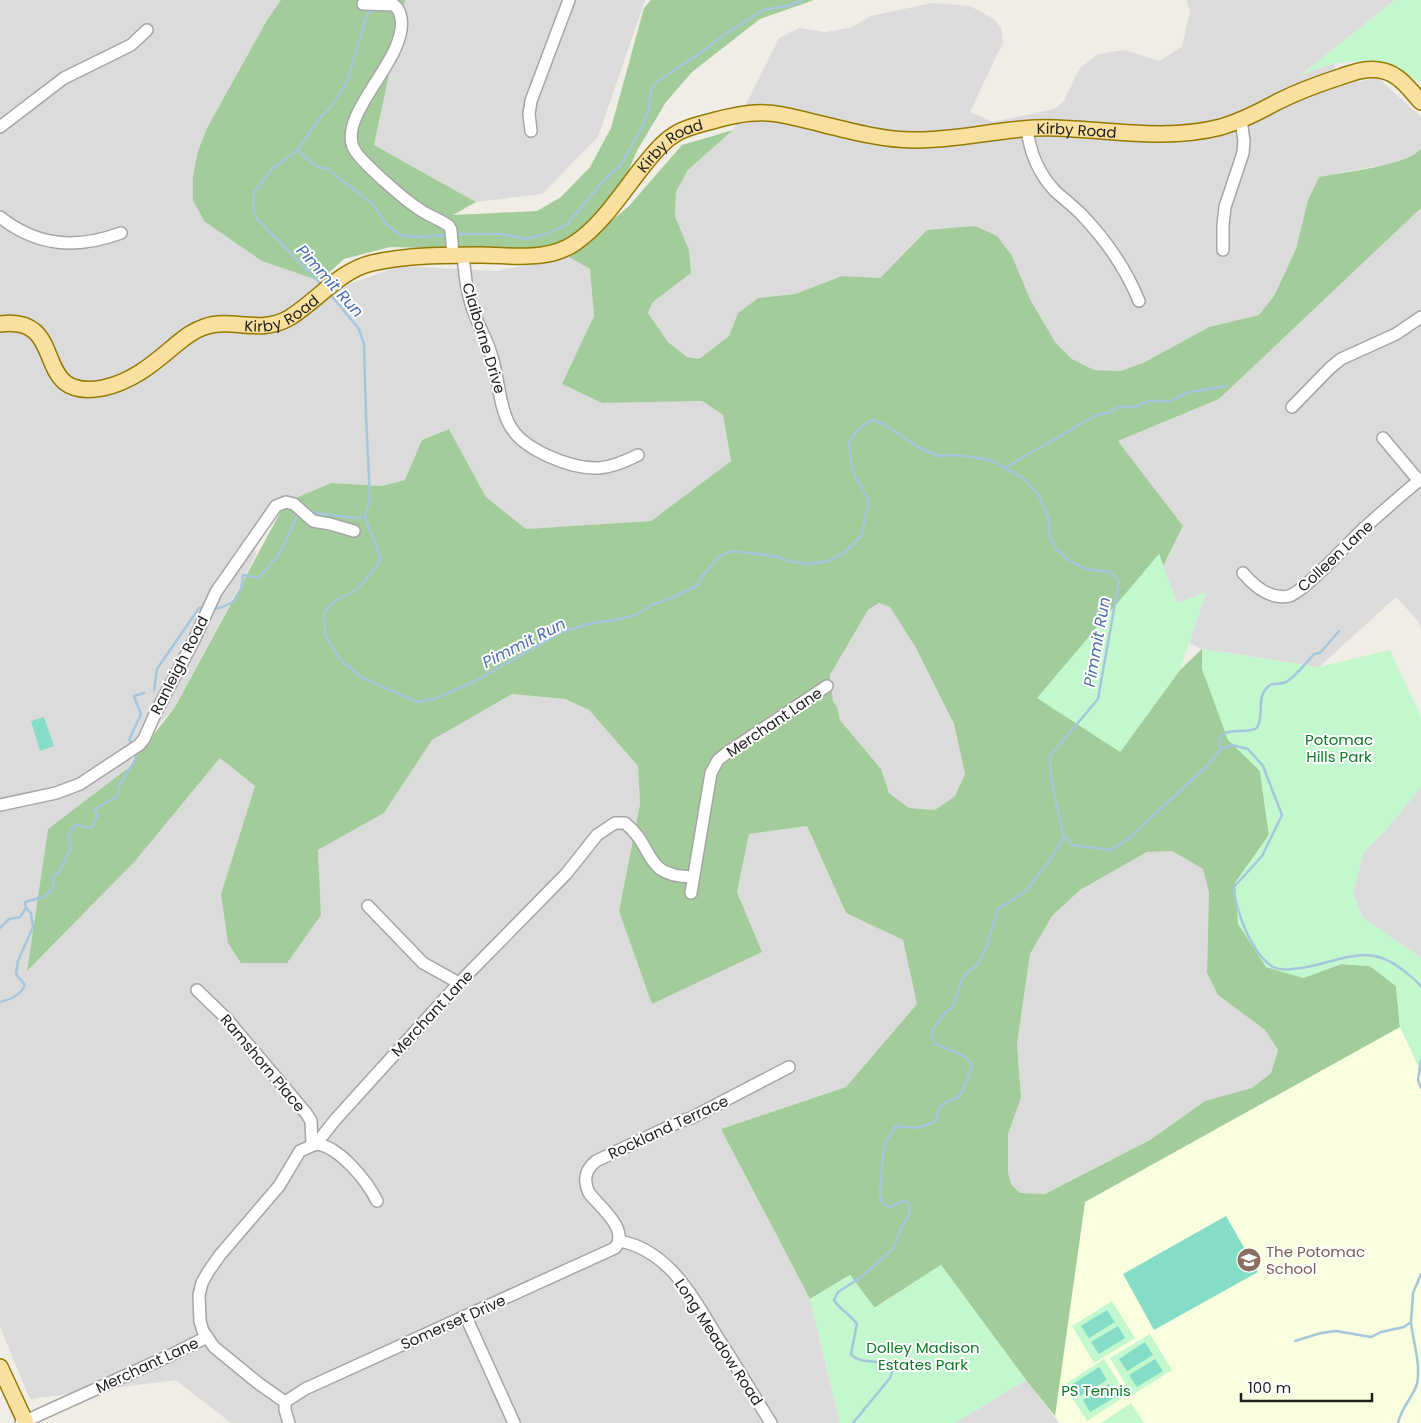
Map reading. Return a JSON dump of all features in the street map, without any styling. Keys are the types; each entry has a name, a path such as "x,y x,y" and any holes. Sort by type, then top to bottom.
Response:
{"main road":[{"name":"Kirby Road","path":"0,324 19,323 34,330 42,340 54,370 63,381 79,388 96,389 114,385 131,379 191,333 204,327 222,324 257,327 275,324 294,315 356,268 372,263 456,253 541,255 558,252 570,246 592,228 654,154 678,132 751,112 773,113 902,140 1054,128 1179,134 1200,131 1241,120 1322,82 1374,69 1395,75 1421,102"},
{"path":"0,1367 24,1422"}],"street":[{"path":"531,131 530,101 569,0"},
{"name":"Claiborne Drive","path":"363,4 389,4 398,10 401,19 400,38 356,117 351,130 352,145 365,163 412,204 446,224 451,230 469,300 488,343 506,416 515,433 529,446 574,465 600,468 612,466 638,455"},
{"path":"0,127 64,78 131,45 147,30"},
{"path":"1223,250 1225,207 1243,153 1244,141 1241,120"},
{"path":"1027,129 1028,143 1039,169 1056,192 1082,215 1113,254 1132,283 1139,301"},
{"path":"0,218 28,234 57,242 88,243 121,233"},
{"path":"1292,407 1330,368 1342,359 1396,334 1421,317"},
{"path":"1383,438 1420,480"},
{"name":"Colleen Lane","path":"1243,573 1258,589 1266,592 1282,596 1298,592 1363,529 1420,480"},
{"name":"Ranleigh Road","path":"0,805 56,793 80,784 140,745 194,640 216,592 276,506 286,502 294,504 313,521 354,531"},
{"name":"Merchant Lane","path":"24,1422 207,1337 200,1321 199,1306 202,1283 220,1255 279,1186 300,1151 314,1144 459,984 566,874 597,835 615,823 625,823 657,867 663,872 692,877 711,772 718,760 827,686"},
{"path":"691,893 692,877"},
{"path":"368,906 423,963 459,984"},
{"name":"Ramshorn Place","path":"197,990 225,1017 306,1113 311,1121 314,1144"},
{"name":"Rockland Terrace","path":"620,1241 619,1230 589,1193 586,1186 586,1173 596,1161 681,1121 692,1118 789,1067"},
{"path":"314,1144 329,1147 354,1168 368,1184 377,1201"},
{"name":"Somerset Drive","path":"285,1402 305,1388 610,1251 616,1248 620,1241"},
{"name":"Long Meadow Road","path":"620,1241 643,1248 654,1255 687,1288 771,1423"},
{"path":"466,1317 514,1423"},
{"path":"207,1337 223,1356 285,1402 289,1423"}],"shaded area":[{"path":"0,0 281,0 267,20 207,128 198,151 193,175 262,261 320,281 332,290 400,266 497,271 569,257 590,269 594,316 563,384 602,403 702,401 723,415 731,461 651,521 526,529 486,497 449,429 422,440 406,480 382,486 331,483 286,502 253,540 256,555 175,707 139,745 128,768 48,829 27,970 134,861 220,758 255,786 221,894 321,915 318,850 384,813 432,740 512,694 565,699 589,710 638,766 640,804 619,911 762,952 737,892 749,834 807,826 846,913 903,940 917,1004 846,1087 721,1129 810,1299 840,1423 231,1423 176,1380 30,1399 0,1327"},
{"path":"405,0 645,0 598,137 542,194 476,202 374,145"},
{"path":"1186,0 1395,0 1301,75 1333,63 1344,84 1378,78 1421,117 1421,149 1417,153 1393,163 1319,177 1308,200 1296,249 1274,296 1259,315 1209,327 1143,363 1120,371 1094,370 1072,359 1055,342 1030,299 1012,256 927,230 880,278 842,276 795,294 758,298 738,313 729,336 699,359 687,357 668,342 648,313 653,302 691,273 689,250 675,216 676,192 688,170 733,130 779,38 800,28 825,32 850,28 871,16 932,3 970,6 994,19 1001,28 1003,42 970,112 993,122 1054,109 1064,101 1079,69 1098,54 1124,50 1160,61 1182,46 1190,11"},
{"path":"1421,208 1421,630 1419,622 1396,597 1319,667 1202,649 1189,643 1206,593 1177,604 1163,566 1183,526 1118,441 1219,399"},
{"path":"879,603 890,607 916,648 954,724 965,774 955,796 935,810 909,808 889,793 881,769 840,720 837,707 833,701 830,675 868,610"},
{"path":"1421,787 1421,958 1362,917 1353,893 1363,853 1385,831"},
{"path":"1172,851 1204,869 1209,892 1207,973 1218,995 1265,1030 1278,1050 1271,1073 1252,1088 1205,1101 1150,1140 1045,1194 1020,1193 1011,1184 1008,1172 1008,1134 1021,1098 1017,1044 1030,954 1052,916 1080,890 1147,852"},
{"name":"The Potomac School","path":"1400,1027 1421,1072 1421,1423 1059,1423 1055,1416 1085,1202 1164,1152"},
{"path":"1026,1380 1059,1423 955,1423"}],"green space":[{"path":"281,0 405,0 374,145 476,202 453,215 537,211 561,197 590,167 611,128 644,8 651,0 814,0 760,19 692,72 666,102 638,149 624,180 593,223 573,240 533,251 390,247 344,259 320,281 262,261 204,221 193,200 193,175 198,151 207,128 267,20"},
{"path":"1395,0 1421,0 1421,83 1391,68 1376,63 1361,62 1330,65 1299,77"},
{"path":"733,130 688,170 676,192 675,216 689,250 691,273 653,302 648,313 668,342 687,357 699,359 729,336 738,313 758,298 795,294 842,276 880,278 927,230 975,226 997,236 1012,256 1030,299 1055,342 1072,359 1094,370 1120,371 1143,363 1209,327 1259,315 1274,296 1296,249 1308,200 1319,177 1388,164 1413,155 1421,149 1421,208 1219,399 1118,441 1183,526 1163,566 1159,554 1120,752 1180,670 1202,649 1202,669 1246,756 1260,771 1269,835 1235,883 1303,978 1341,964 1370,966 1396,986 1400,1027 1085,1202 1055,1416 941,1265 874,1308 850,1275 810,1299 721,1129 846,1087 917,1004 903,940 846,913 807,826 749,834 737,892 762,952 652,1004 619,911 640,804 638,766 589,710 565,699 512,694 432,740 384,813 318,850 321,915 287,963 241,963 228,943 221,894 255,786 220,758 135,861 27,971 48,829 128,768 175,707 286,502 331,483 382,486 405,480 422,440 449,429 486,497 526,529 651,521 731,461 723,415 702,401 602,403 562,384 594,316 590,269 569,257 629,206 682,145","holes":["879,603 890,607 916,648 954,724 965,774 955,796 935,810 909,808 889,793 881,769 840,720 837,707 833,701 830,675 868,610","1172,851 1203,869 1209,892 1207,973 1218,995 1265,1030 1278,1050 1271,1073 1252,1088 1205,1101 1150,1140 1045,1194 1020,1193 1011,1184 1008,1172 1008,1134 1021,1098 1017,1044 1030,954 1052,916 1080,890 1147,852"]},
{"path":"1159,554 1177,603 1206,592 1180,670 1120,752 1037,698"},
{"name":"Potomac Hills Park","path":"1202,649 1319,667 1390,650 1421,717 1421,787 1385,831 1363,853 1353,893 1362,917 1421,958 1421,1072 1400,1027 1396,986 1370,966 1341,964 1303,978 1266,967 1238,924 1235,883 1269,835 1260,771 1228,740 1202,669"},
{"path":"44,717 54,746 40,751 31,721"},
{"path":"1226,1216 1258,1272 1154,1330 1123,1274"},
{"name":"Dolley Madison Estates Park","path":"941,1265 1026,1380 955,1423 840,1423 810,1299 850,1275 875,1308"},
{"path":"1112,1301 1135,1338 1094,1363 1072,1326"},
{"path":"1107,1310 1115,1322 1089,1338 1081,1326"},
{"path":"1118,1326 1125,1338 1099,1354 1091,1342"},
{"path":"1150,1334 1172,1370 1132,1395 1110,1358"},
{"path":"1145,1342 1153,1355 1127,1371 1119,1359"},
{"name":"PS Tennis","path":"1104,1359 1127,1395 1087,1421 1064,1385"},
{"path":"1155,1359 1163,1371 1137,1387 1129,1375"},
{"path":"1099,1367 1107,1380 1080,1396 1073,1384"},
{"path":"1109,1384 1117,1396 1090,1412 1083,1400"},
{"path":"1131,1403 1144,1423 1101,1423"}],"waterway":[{"path":"456,234 502,234 525,239 547,234 567,224 606,178 620,166 642,127 649,107 651,89 658,81 763,10 791,5 802,0"},
{"name":"Pimmit Run","path":"323,286 256,218 253,207 254,192 272,169 297,150 320,118 335,102 348,79 367,15 370,11 375,10"},
{"path":"297,150 316,166 327,169 373,204 386,224 400,235 417,237 448,235"},
{"name":"Pimmit Run","path":"330,294 359,329 364,344 370,499 365,517 381,559 356,590 335,601 324,612 325,635 340,659 361,677 417,702 435,699 473,682 562,632 592,623 636,615 651,605 669,599 698,585 702,576 719,557 732,551 774,556 808,564 828,561 845,552 861,536 868,506 867,497 855,476 851,463 849,442 859,429 873,420 884,424 918,447 939,456 958,455 990,460 1023,478 1038,494 1049,519 1049,534 1055,548 1070,561 1086,569 1111,572 1119,581 1098,699 1050,756 1051,779 1063,834 1072,845 1111,850 1129,838 1207,766 1220,750 1232,745 1248,749 1263,766 1282,815 1262,856 1234,887 1243,923 1248,936 1258,952 1273,967 1285,970 1307,967 1349,956 1376,956 1389,961 1404,971 1418,982 1421,987"},
{"path":"1006,467 1096,415 1108,413 1118,407 1135,407 1148,401 1170,401 1189,392 1226,386"},
{"path":"309,512 354,518 365,517"},
{"path":"213,609 221,608 236,599 241,589 243,575 259,578 280,553 299,515"},
{"path":"154,690 157,669 199,608 201,608"},
{"path":"1220,750 1220,741 1226,733 1257,728 1260,719 1261,699 1265,690 1272,684 1283,683 1290,679 1314,654 1320,653 1339,631"},
{"path":"133,744 129,740 141,714 134,696 144,693"},
{"path":"0,1002 8,1000 21,992 25,985 16,974 18,961 33,927 31,913 26,908 25,902 46,896 54,886 53,877 59,872 71,848 68,836 75,825 91,828 98,816 94,810 119,795 119,786 138,753"},
{"path":"853,1423 890,1378 892,1372 884,1364 861,1360 851,1354 857,1324 834,1300 838,1292 860,1278 893,1249 903,1224 910,1213 908,1203 905,1201 889,1207 881,1201 883,1154 886,1143 895,1126 917,1128 935,1122 940,1107 944,1103 958,1097 964,1088 972,1066 971,1062 964,1056 936,1044 932,1037 932,1031 943,1015 953,1006 963,977 978,964 987,945 998,909 1026,891 1064,837"},
{"path":"0,928 9,919 20,917 26,908"},
{"name":"Pimmit Run","path":"1421,1060 1418,1080 1421,1088"},
{"path":"1295,1341 1321,1333 1336,1331 1371,1337 1381,1332 1404,1327 1411,1322 1413,1293 1421,1274"},
{"path":"1398,1423 1417,1384 1417,1360 1411,1322"}],"place":[{"name":"The Potomac School","path":"1249,1260"}]}
